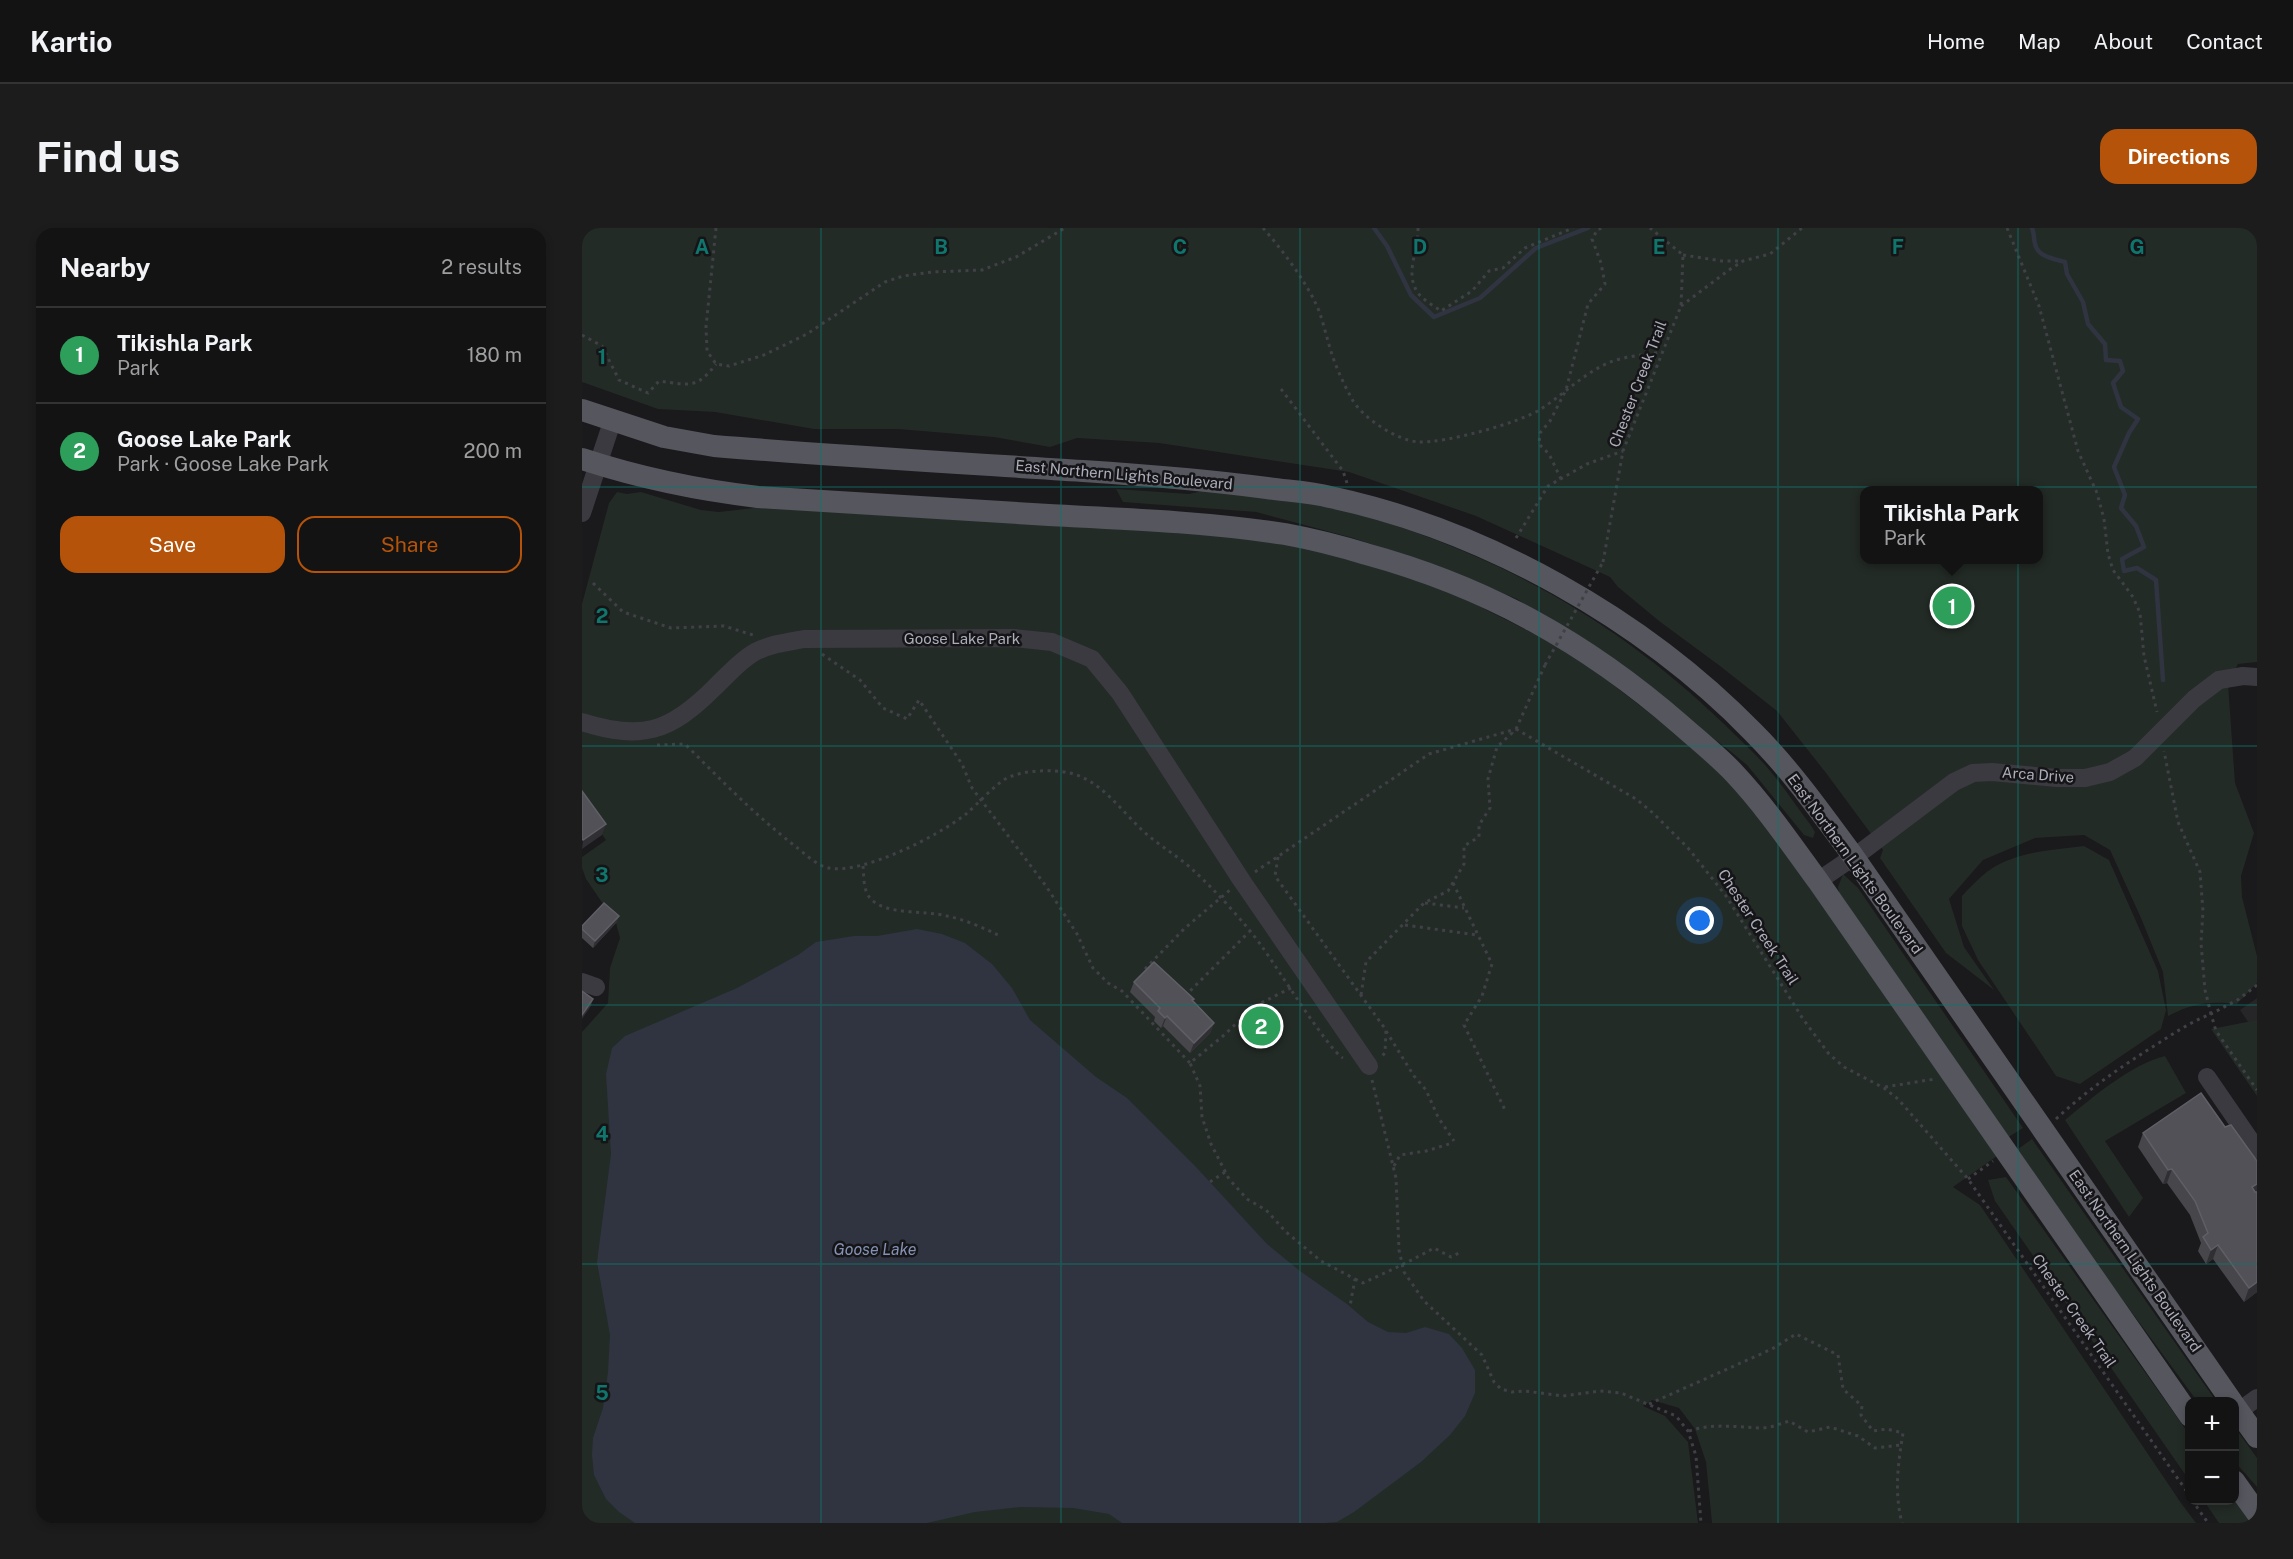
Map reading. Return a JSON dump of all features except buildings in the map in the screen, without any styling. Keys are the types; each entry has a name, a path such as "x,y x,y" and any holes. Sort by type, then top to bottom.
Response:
{"main road":[{"name":"East Northern Lights Boulevard","path":"582,410 612,422 664,437 714,446 1188,477 1329,496 1439,530 1497,554 1611,616 1656,648 1704,687 1753,732 1800,785 1853,856 2233,1397"},
{"path":"589,462 662,482 758,497 1159,521 1277,533 1338,546 1420,570 1459,585 1537,623 1588,653 1623,677 1733,772 1765,809 1818,881 2183,1402"},
{"name":"East Northern Lights Boulevard","path":"2239,1405 2257,1437"},
{"path":"2239,1487 2257,1513"}],"street":[{"path":"582,513 589,462 612,422"},
{"name":"Goose Lake Park","path":"582,722 613,730 644,731 669,724 692,711 740,663 756,652 772,645 794,641 1014,638 1052,642 1092,659 1120,693 1242,881 1369,1066"},
{"name":"Arca Drive","path":"1818,881 1954,782 1973,773 1992,772 2022,776 2085,778 2110,772 2135,758 2194,699 2219,680 2243,676 2257,677"},
{"path":"2207,1077 2257,1150"}],"path":[{"path":"716,228 706,327 707,351 716,363 729,366 764,355 807,334 885,282 903,276 933,272 982,270 1016,256 1065,228"},
{"path":"1263,228 1274,239 1316,303 1332,357 1352,400 1362,413 1375,423 1404,438 1418,442 1439,440 1509,424 1540,410 1588,373 1611,361 1662,352"},
{"path":"1418,228 1418,242 1410,274 1418,294 1441,311 1472,291 1489,271 1503,268 1525,248 1573,228"},
{"path":"1561,479 1549,454 1539,444 1540,433 1550,422 1566,390 1588,304 1605,284 1601,263 1592,239 1598,229 1604,228"},
{"path":"1650,228 1683,255 1722,261 1743,261 1770,254 1802,228"},
{"path":"2007,228 2039,306 2078,451 2097,492 2111,562 2140,613 2144,656 2178,822 2200,872 2204,911 2201,943 2205,990 2211,1014 2216,1031 2257,1090"},
{"name":"Chester Creek Trail","path":"1683,255 1681,306 1623,451 1603,562 1545,665 1516,729 1636,799 1688,848 1726,896 1803,1019 1829,1054 1844,1067 1899,1098 1968,1179 2185,1489"},
{"path":"1681,306 1743,261"},
{"path":"582,335 602,346 619,380 648,393 659,381 678,384 699,383 705,379 716,363"},
{"path":"1281,389 1342,471 1349,488"},
{"path":"1516,537 1548,486 1587,464 1623,451"},
{"path":"593,583 624,612 670,628 724,626 758,636 772,645"},
{"path":"794,641 818,651 860,680 883,708 907,719 919,700 962,764 972,788 1071,924 1093,968 1108,983 1122,992 1190,1063 1200,1086 1202,1117 1211,1144 1229,1179 1247,1199 1266,1210 1286,1232 1321,1261 1363,1283 1434,1248 1450,1257 1461,1252"},
{"path":"1360,995 1366,962 1424,903 1448,891 1464,864 1464,846 1479,837 1479,825 1490,808 1488,779 1497,747 1512,733 1511,729"},
{"path":"1145,969 1185,928 1242,881 1429,754 1516,729"},
{"path":"647,746 686,744 759,818 809,857 829,868 863,866 908,849 964,816 1007,778 1035,771 1069,773 1085,779 1104,790 1141,830 1193,870 1220,899 1250,932 1339,1056 1358,1065 1369,1066 1385,1053 1386,1030"},
{"path":"1278,857 1275,876 1386,1030 1414,1076 1426,1090 1438,1117 1454,1141"},
{"path":"863,866 865,888 869,897 876,903 912,913 945,915 982,927 1000,936"},
{"path":"1453,883 1492,964 1482,996 1464,1025 1505,1110"},
{"path":"1424,903 1464,908"},
{"path":"1404,925 1477,935"},
{"path":"1181,1000 1250,932"},
{"path":"2070,1106 2127,1063 2193,1020 2217,1012 2257,985"},
{"path":"1190,1063 1255,1006 1291,988"},
{"path":"1369,1066 1394,1166 1404,1272 1424,1301 1482,1355 1494,1382 1501,1389 1563,1396 1600,1391 1621,1393 1676,1416 1688,1431 1696,1456 1701,1523"},
{"path":"1884,1088 1934,1078 1941,1087"},
{"path":"1394,1166 1400,1155 1449,1144"},
{"path":"1968,1179 1991,1162"},
{"path":"1210,1182 1225,1172"},
{"path":"1350,1306 1355,1279"},
{"path":"1649,1404 1772,1349 1796,1334 1838,1355 1843,1389 1862,1406 1861,1415 1873,1431 1887,1429 1903,1433 1896,1502 1902,1523"},
{"path":"1688,1431 1701,1427 1732,1425 1763,1428 1789,1421 1808,1432 1830,1427 1858,1436 1875,1448 1901,1445"},
{"path":"2196,1505 2208,1523"}],"shaded area":[{"path":"582,228 2257,228 2257,662 2238,664 2228,683 2235,783 2254,833 2241,876 2242,897 2257,956 2257,983 2237,1004 2201,1004 2168,1016 2163,972 2110,850 2084,835 2035,838 1983,860 1949,899 1964,947 1994,990 1946,953 1880,858 1883,850 1777,711 1659,621 1618,587 1610,577 1476,516 1349,472 1159,443 1077,438 1050,447 994,437 898,429 814,429 715,412 658,409 582,382"},
{"path":"1215,488 1288,498 1387,523 1492,564 1542,589 1591,618 1637,650 1681,685 1724,724 1778,780 1815,832 1813,838 1804,835 1747,765 1730,751 1660,697 1517,599 1445,569 1353,538 1256,512 1123,502 1116,489 1189,494"},
{"path":"617,492 627,494 641,492 701,510 719,512 780,505 1266,537 1433,583 1572,653 1701,753 1752,806 1841,928 1997,1156 1953,1187 1980,1205 2196,1523 1712,1523 1706,1462 1695,1429 1679,1408 1652,1400 1643,1406 1665,1416 1688,1442 1698,1523 582,1523 582,1032 608,1003 610,968 620,938 616,923 586,879 582,868 582,857 606,840 582,806 582,604 609,503"},
{"path":"2084,846 2109,860 2158,971 2166,1010 2161,1029 2080,1084 2056,1076 1978,960 1962,926 1962,896 1982,876 2004,862 2030,854"},
{"path":"1843,874 1858,888 2023,1128 2007,1138 1841,903 1838,887"},
{"path":"2257,998 2257,1035 2240,1010"},
{"path":"2257,1020 2257,1096 2211,1029"},
{"path":"2165,1056 2186,1093 2105,1141 2143,1198 2129,1217 2065,1120 2099,1092 2126,1074 2139,1066"},
{"path":"2032,1139 2213,1397 2194,1397 2014,1152"},
{"path":"2006,1177 2185,1428 2185,1474 1995,1201 1988,1180"},
{"path":"2239,1433 2257,1458 2257,1487 2239,1467"},
{"path":"2239,1504 2252,1523 2219,1523 2207,1505"}],"water":[{"name":"Goose Lake","path":"917,929 942,934 965,943 992,964 1012,988 1030,1020 1096,1077 1127,1098 1196,1167 1267,1244 1300,1271 1368,1322 1388,1332 1406,1333 1425,1327 1449,1334 1462,1348 1475,1370 1475,1393 1465,1416 1450,1435 1421,1462 1337,1522 1122,1523 1109,1514 1073,1508 1021,1507 975,1512 927,1523 635,1523 619,1512 606,1499 594,1475 592,1455 593,1438 603,1408 610,1335 597,1262 611,1154 606,1074 612,1048 625,1036 737,988 798,955 816,942 854,936 877,936"}],"waterway":[{"path":"1374,228 1387,246 1411,295 1434,317 1480,298 1536,248 1588,228"},
{"path":"2032,228 2038,250 2048,257 2065,262 2067,274 2083,302 2088,324 2105,344 2106,360 2120,361 2123,371 2113,383 2121,407 2138,419 2114,467 2125,495 2121,508 2136,526 2144,547 2122,559 2124,571 2137,568 2156,580 2163,680"}],"place":[{"name":"Tikishla Park","path":"1952,606"},
{"name":"Goose Lake Park","path":"1261,1026"}]}
